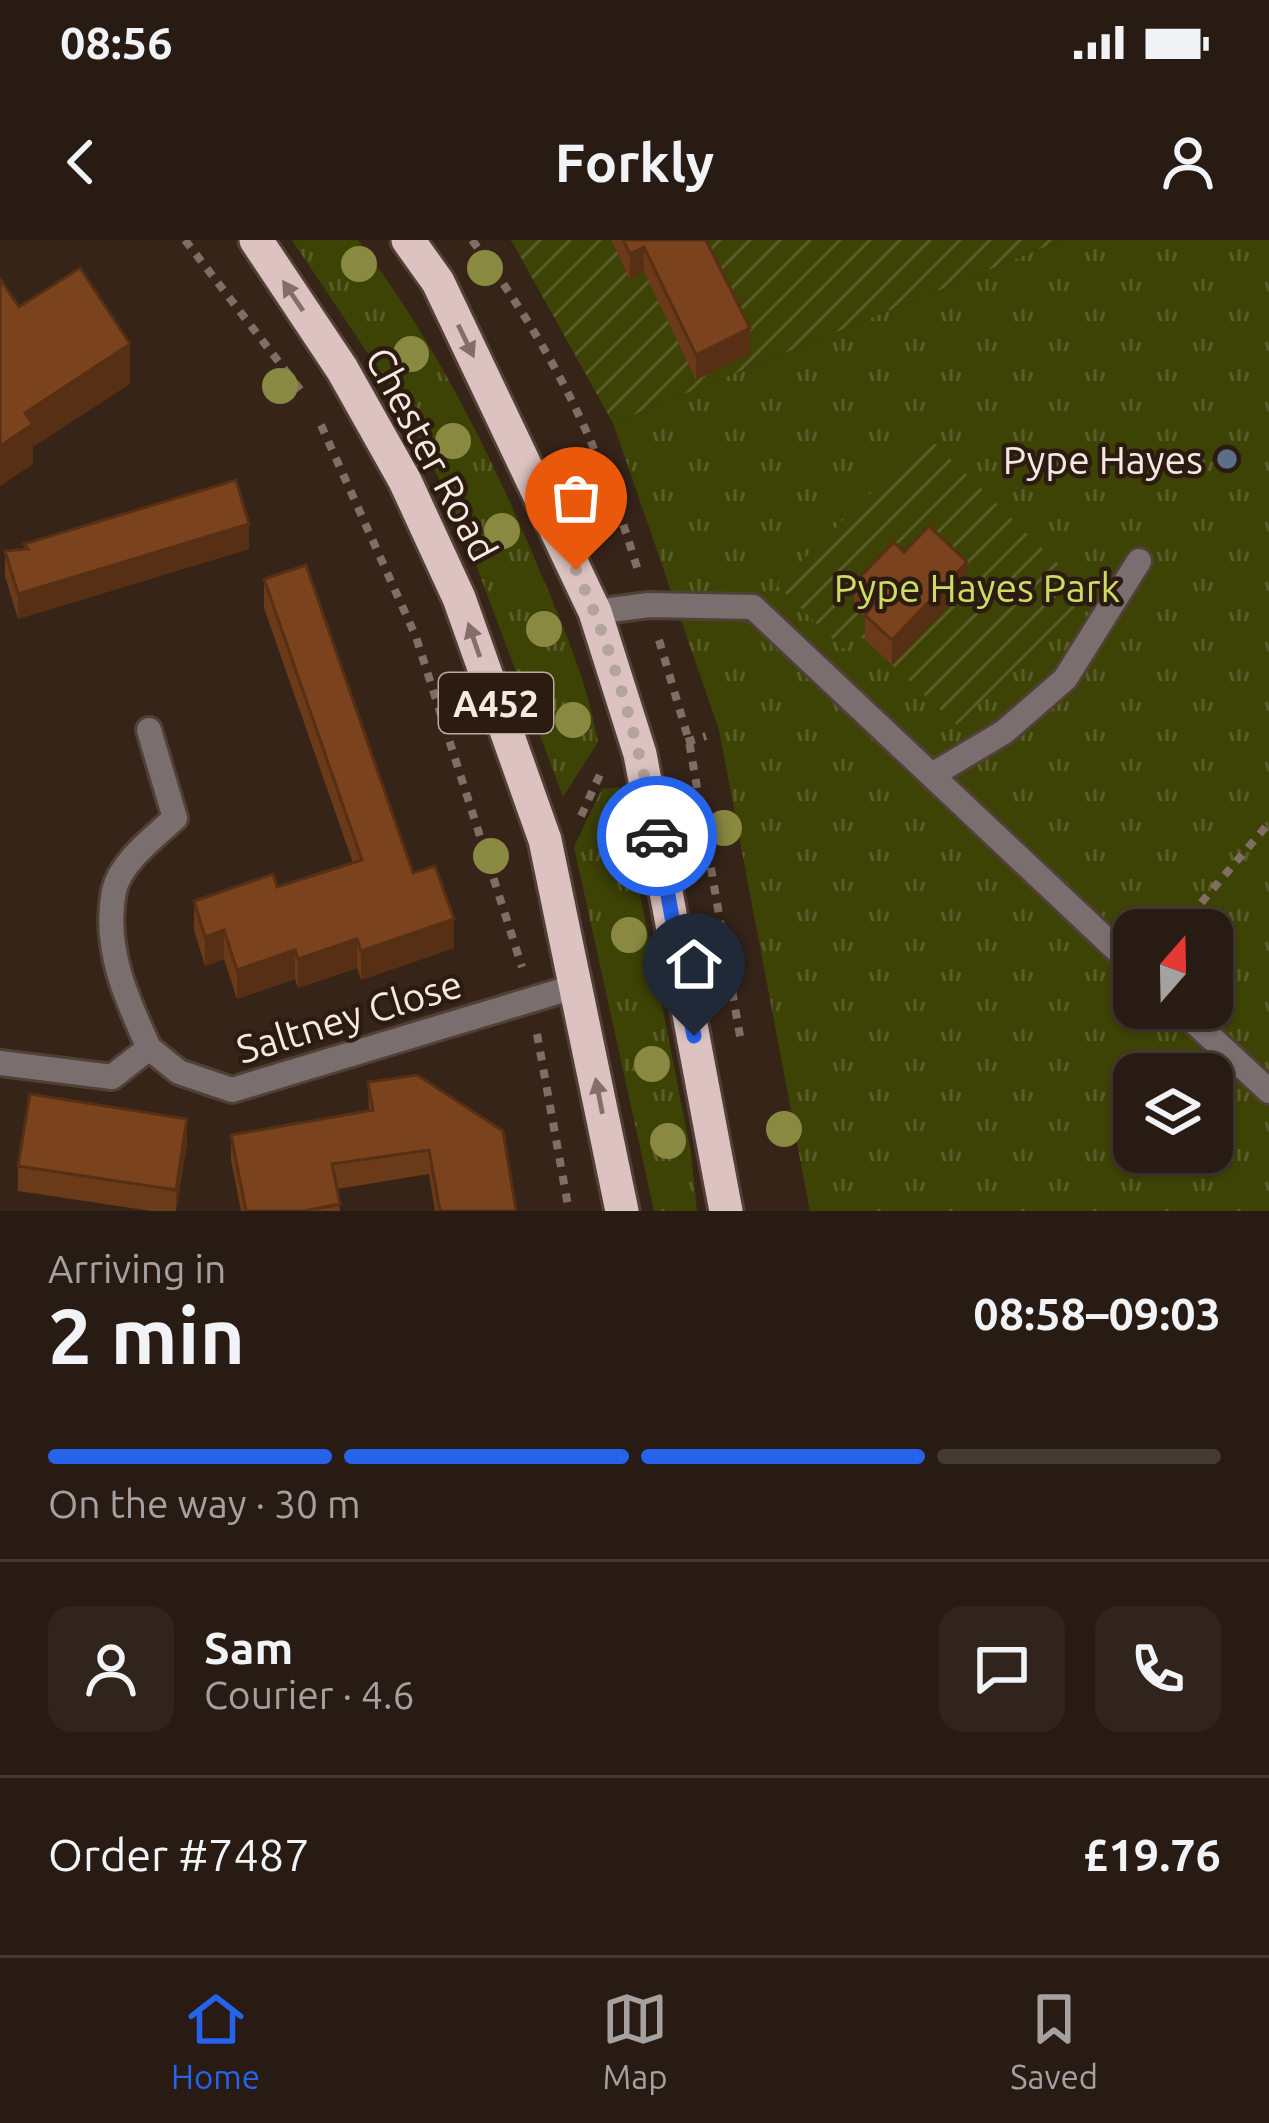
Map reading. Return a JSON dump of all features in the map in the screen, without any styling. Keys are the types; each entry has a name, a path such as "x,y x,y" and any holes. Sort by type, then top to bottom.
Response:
{"highway":[{"name":"Chester Road","path":"256,240 342,369 405,481 459,598 544,840 622,1211"},
{"name":"Chester Road","path":"408,240 438,282 595,612 640,754 726,1211"}],"street":[{"path":"932,775 1004,732 1065,679 1139,561"},
{"path":"595,612 649,605 753,607 1113,946"},
{"path":"0,1063 112,1077 149,1048 116,976 114,888 137,853 175,818 149,730"},
{"name":"Saltney Close","path":"149,1048 179,1072 232,1090 577,986"},
{"path":"1202,1029 1269,1091"}],"path":[{"path":"185,240 313,408 416,637 490,855 574,831 606,760 706,736"},
{"path":"472,240 527,314 608,470 689,741 742,1046"},
{"path":"1196,909 1269,823"}],"green space":[{"path":"292,240 358,240 412,318 480,440 557,611 593,719 598,742 563,797 458,517 401,403"},
{"path":"511,240 1062,240 613,423"},
{"name":"Pype Hayes Park","path":"1062,240 1269,240 1269,1211 810,1211 719,730 613,423"},
{"path":"928,437 1089,594 957,725 865,640 858,635 843,649 777,585"},
{"path":"619,787 691,1153 697,1211 654,1211 574,847 602,789"}],"building":[{"path":"623,240 706,240 750,328 696,355 644,247 630,254"},
{"path":"80,268 130,344 25,413 33,424 0,446 0,279 19,307"},
{"path":"236,480 249,524 18,594 5,551 28,549 24,544"},
{"path":"929,526 967,562 892,640 865,615 875,603 854,583 894,542 904,552"},
{"path":"306,565 413,873 435,866 454,919 361,951 357,939 298,959 295,950 237,970 224,930 205,937 194,901 273,874 277,887 362,860 264,579"},
{"path":"417,1075 503,1131 516,1211 440,1211 429,1150 332,1164 340,1204 304,1211 246,1211 231,1135 373,1110 368,1082"},
{"path":"30,1094 187,1119 176,1190 18,1166"}],"way so far":[{"path":"576,570 595,612 640,754 657,836"}],"place":[{"name":"Pype Hayes","path":"1227,459"}],"route":[{"path":"657,836 694,1036"}]}
